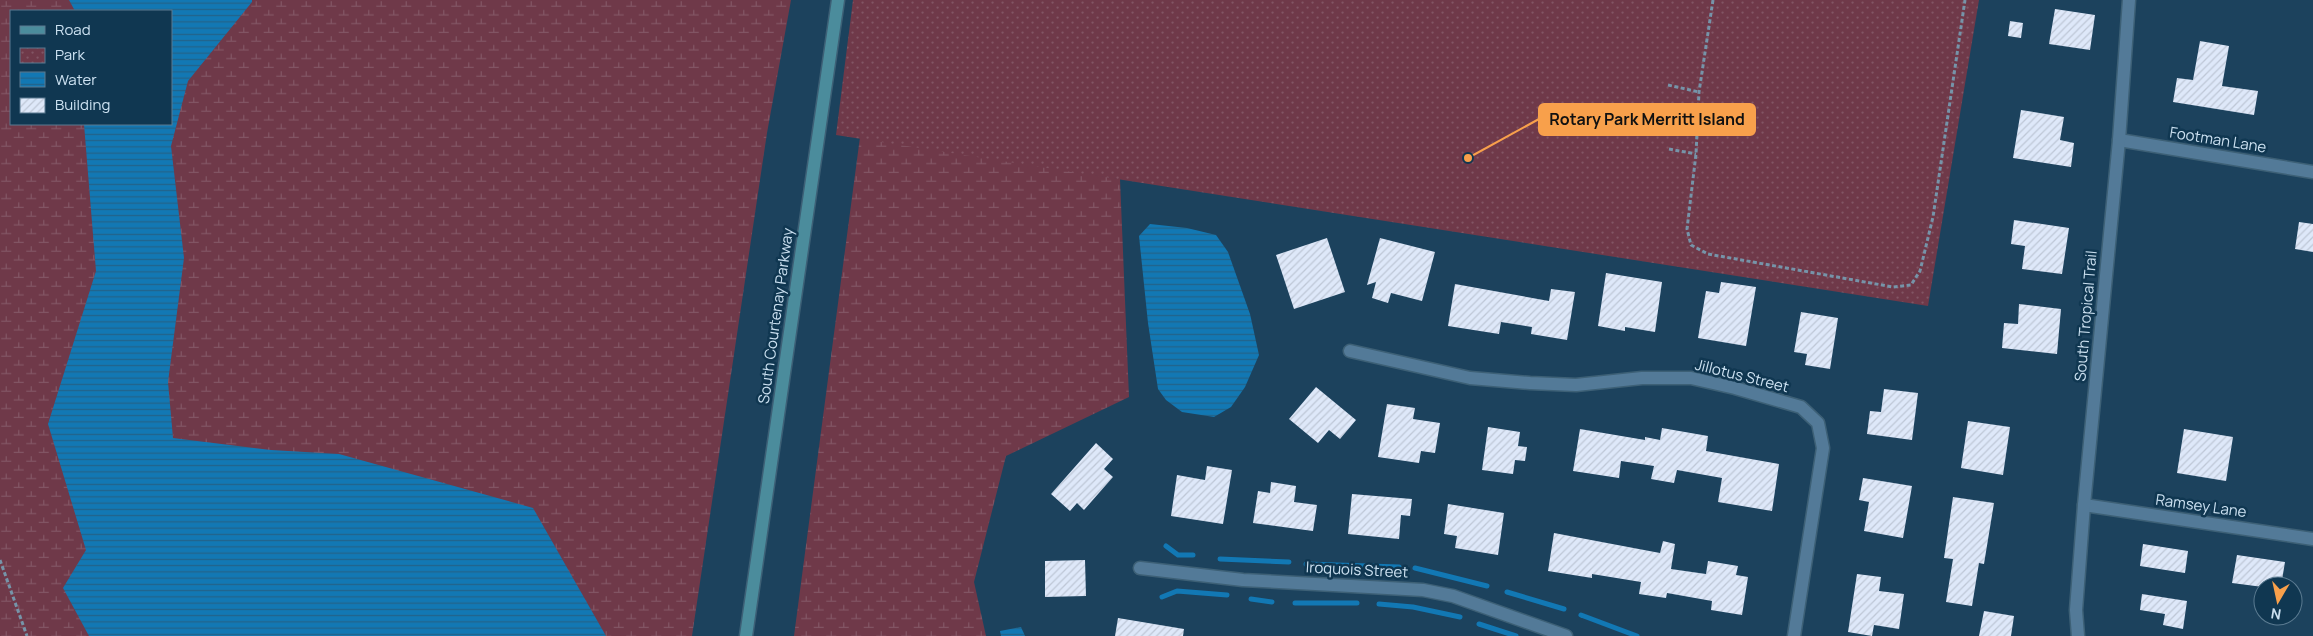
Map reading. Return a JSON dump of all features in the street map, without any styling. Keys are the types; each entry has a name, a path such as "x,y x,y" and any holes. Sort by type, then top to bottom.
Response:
{"main road":[{"name":"South Courtenay Parkway","path":"746,636 838,0"}],"street":[{"name":"South Tropical Trail","path":"2078,636 2076,610 2084,505 2119,140 2129,0"},
{"name":"Footman Lane","path":"2119,140 2313,172"},
{"name":"Jillotus Street","path":"1350,351 1470,378 1530,383 1576,385 1642,378 1691,378 1735,388 1801,408 1818,423 1823,448 1794,636"},
{"name":"Ramsey Lane","path":"2084,505 2313,539"},
{"name":"Iroquois Street","path":"1140,568 1243,580 1423,590 1453,596 1566,636"}],"path":[{"path":"1713,0 1699,92 1696,154 1687,229 1691,245 1708,254 1893,287 1911,285 1920,271 1933,217 1965,0"},
{"path":"1668,85 1699,92"},
{"path":"1669,150 1696,154"},
{"path":"0,560 27,636"}],"green space":[{"path":"0,0 791,0 767,133 692,636 0,636"},
{"path":"853,0 1979,0 1928,306 836,135"},
{"path":"860,137 1120,179 1129,397 1006,456 974,582 986,636 794,636"}],"water":[{"path":"69,0 252,0 188,81 171,146 184,258 168,382 173,438 271,450 339,454 533,508 606,636 89,636 63,588 86,550 48,424 96,271 84,125 172,125 172,10 74,10"},
{"path":"1150,224 1187,228 1216,235 1228,252 1250,314 1259,355 1245,387 1231,407 1214,417 1182,412 1166,400 1158,389 1148,323 1139,236"},
{"path":"1021,627 1025,636 1001,636 1000,631"}],"building":[{"path":"2055,9 2095,15 2090,50 2049,44"},
{"path":"2010,21 2023,23 2021,38 2008,36"},
{"path":"2200,41 2229,46 2222,86 2258,91 2254,115 2173,102 2177,78 2193,80"},
{"path":"2021,110 2064,117 2060,140 2074,143 2071,167 2013,158"},
{"path":"2014,220 2069,228 2062,274 2022,269 2025,246 2011,244"},
{"path":"2299,222 2313,224 2313,252 2295,249"},
{"path":"1327,238 1345,292 1294,309 1276,255"},
{"path":"1380,238 1435,252 1422,301 1391,293 1388,303 1372,298 1376,282 1367,285"},
{"path":"1606,273 1662,282 1655,332 1625,327 1625,331 1598,326"},
{"path":"1721,282 1756,287 1746,346 1698,338 1706,291 1719,293"},
{"path":"1455,284 1549,301 1551,289 1575,292 1567,340 1531,334 1532,327 1501,322 1499,334 1448,326"},
{"path":"2019,304 2061,309 2057,354 2002,348 2004,323 2018,324"},
{"path":"1801,312 1838,318 1830,369 1805,365 1807,354 1794,352"},
{"path":"1316,387 1356,420 1340,439 1329,430 1318,443 1289,419"},
{"path":"1884,389 1918,393 1912,440 1867,434 1870,411 1881,412"},
{"path":"1387,404 1415,408 1413,419 1440,423 1435,453 1421,451 1419,463 1378,457"},
{"path":"1968,421 2010,427 2003,475 1961,468"},
{"path":"1488,427 1520,432 1518,446 1527,447 1525,461 1515,460 1513,474 1482,470"},
{"path":"1662,428 1708,436 1706,451 1779,464 1772,511 1718,502 1722,478 1677,470 1674,483 1651,479 1654,466 1621,461 1619,478 1573,471 1580,429 1645,440 1645,437 1660,440"},
{"path":"2184,429 2233,437 2226,481 2177,473"},
{"path":"1096,443 1113,459 1104,469 1113,477 1084,510 1077,503 1070,511 1051,494"},
{"path":"1207,466 1232,470 1223,524 1171,516 1177,475 1205,480"},
{"path":"1863,478 1912,486 1903,538 1864,531 1869,502 1859,500"},
{"path":"1271,482 1296,486 1294,502 1317,505 1313,531 1253,523 1258,491 1270,493"},
{"path":"1352,494 1412,499 1410,516 1401,515 1399,539 1348,534"},
{"path":"1953,497 1994,503 1984,564 1979,563 1972,606 1946,602 1953,559 1944,558"},
{"path":"1448,504 1504,513 1498,555 1455,548 1457,536 1444,534"},
{"path":"1554,533 1660,553 1663,541 1675,544 1671,569 1706,574 1708,561 1738,566 1736,575 1748,577 1742,615 1711,610 1712,601 1667,593 1666,598 1639,594 1641,582 1592,574 1592,578 1548,571"},
{"path":"2143,544 2188,551 2185,573 2140,566"},
{"path":"2237,555 2285,562 2283,576 2253,576 2253,586 2232,583"},
{"path":"1085,560 1086,596 1045,597 1045,561"},
{"path":"1857,574 1881,577 1879,591 1904,594 1899,629 1874,625 1872,636 1848,632"},
{"path":"2142,594 2187,601 2183,629 2163,625 2165,614 2140,610"},
{"path":"1984,611 2014,616 2011,636 1979,636"},
{"path":"1118,618 1184,629 1183,636 1115,636"}],"waterway":[{"path":"1166,546 1178,555 1193,555"},
{"path":"1220,559 1289,562"},
{"path":"1306,564 1399,567"},
{"path":"1415,568 1487,586"},
{"path":"1162,597 1177,591 1227,595"},
{"path":"1507,592 1564,609"},
{"path":"1251,599 1272,602"},
{"path":"1295,603 1357,603"},
{"path":"1379,604 1413,607 1460,617"},
{"path":"1581,615 1637,636"},
{"path":"1479,624 1516,636"}],"place":[{"name":"Rotary Park Merritt Island","path":"1468,158"}]}
